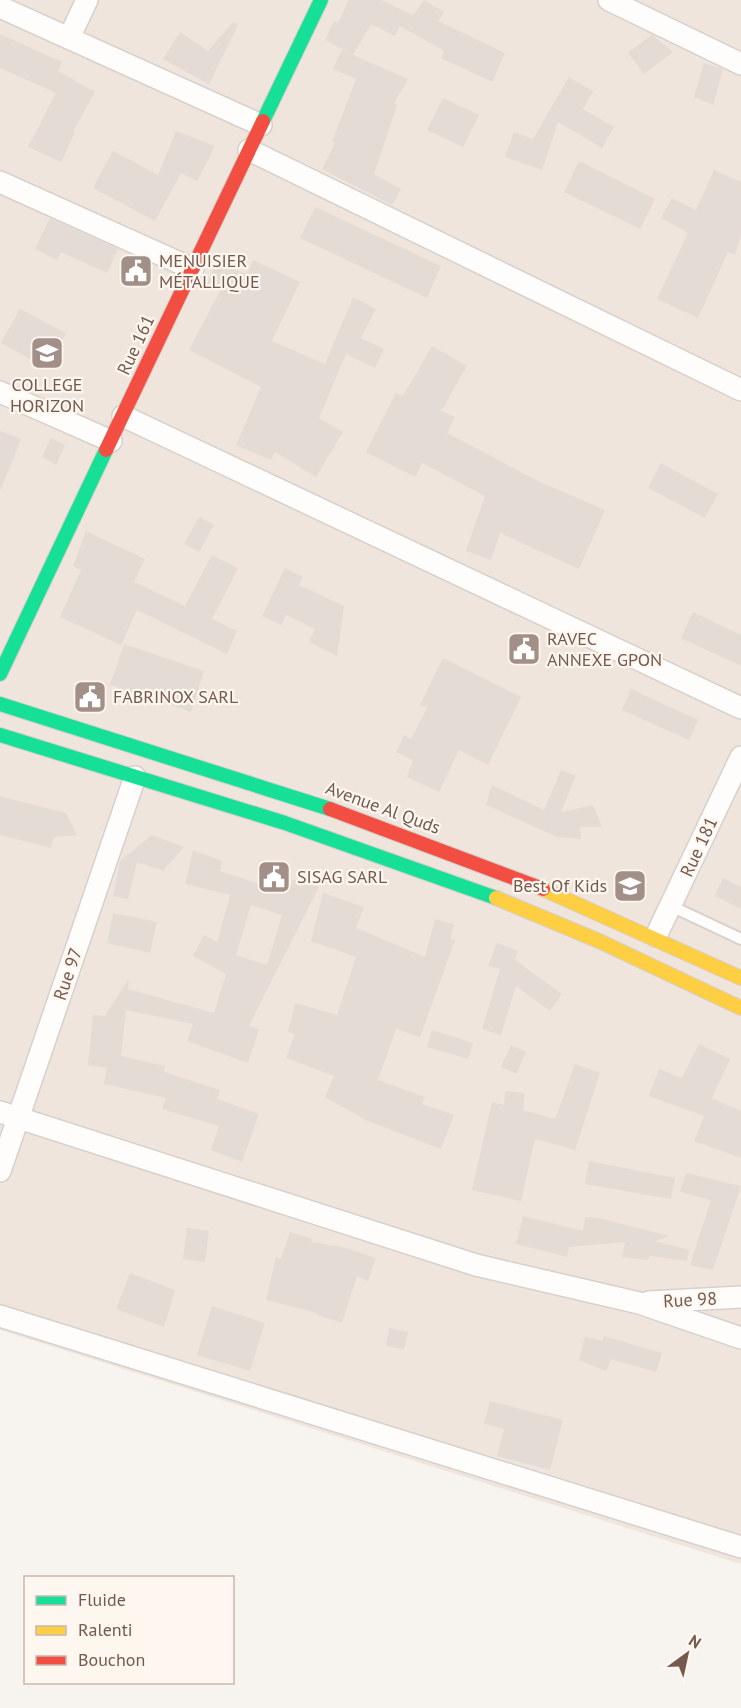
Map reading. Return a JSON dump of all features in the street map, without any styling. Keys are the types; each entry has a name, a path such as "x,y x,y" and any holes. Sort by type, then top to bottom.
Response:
{"main road":[{"name":"Rue 161","path":"0,674 13,637 111,441 321,0"},
{"name":"Avenue Al Quds","path":"0,704 325,807 462,856 656,936 741,978"},
{"path":"0,735 317,833 455,881 644,961 741,1008"}],"street":[{"path":"69,38 87,0"},
{"path":"609,0 741,64"},
{"path":"0,7 261,125"},
{"path":"249,150 741,390"},
{"path":"0,182 193,269"},
{"path":"0,392 111,441"},
{"path":"123,416 741,708"},
{"name":"Rue 181","path":"656,936 741,757"},
{"name":"Rue 97","path":"0,1171 9,1115 135,777"},
{"path":"9,1115 476,1264 639,1303 741,1338"},
{"name":"Rue 98","path":"639,1303 741,1297"},
{"path":"0,1316 741,1547"}],"lane":[{"path":"671,906 741,939"}],"shaded area":[{"path":"0,0 741,0 741,1564 0,1330"}],"building":[{"path":"349,0 381,0 413,15 424,0 444,12 438,21 505,53 492,82 441,58 444,51 400,26 395,36 371,24 353,55 325,40 334,21 338,23"},
{"path":"233,22 238,25 209,84 163,59 180,32 208,51"},
{"path":"0,34 62,62 58,71 95,92 73,131 75,132 61,162 28,147 56,93 0,68"},
{"path":"652,35 673,52 644,74 628,53"},
{"path":"342,50 408,79 394,103 397,105 374,174 401,189 392,205 322,169 335,143 332,142 356,79 333,69"},
{"path":"704,63 723,69 713,105 694,97"},
{"path":"569,77 593,91 583,109 614,127 602,148 558,122 542,170 505,157 514,132 533,139"},
{"path":"443,98 479,115 463,147 427,130"},
{"path":"176,131 215,146 197,181 181,173 155,221 93,188 113,151 158,175"},
{"path":"579,161 655,199 640,229 564,192"},
{"path":"714,170 741,182 741,235 735,255 728,252 698,318 657,299 688,233 661,218 672,198 696,210"},
{"path":"315,207 441,266 427,298 300,238"},
{"path":"50,218 118,249 107,273 61,252 57,260 35,249"},
{"path":"253,260 300,282 272,341 325,364 353,297 376,309 361,338 384,349 375,368 346,354 319,418 343,432 316,477 275,452 271,460 236,445 261,387 189,350 220,291 206,285 216,262 246,274"},
{"path":"20,309 66,333 47,368 1,343"},
{"path":"432,346 467,366 441,411 455,417 447,433 540,482 605,510 579,569 500,533 491,560 466,551 485,496 422,463 415,477 366,452 396,393 403,396"},
{"path":"0,431 21,439 1,489 0,489"},
{"path":"51,438 65,445 56,465 42,457"},
{"path":"661,463 718,494 705,518 648,488"},
{"path":"199,517 214,525 199,552 184,544"},
{"path":"86,531 145,559 134,582 185,606 212,555 238,568 212,619 237,631 227,654 137,610 121,645 60,617 81,570 73,566"},
{"path":"285,568 303,577 299,585 344,606 337,656 309,642 315,629 286,615 281,625 262,616"},
{"path":"693,612 741,635 741,666 681,638"},
{"path":"124,644 204,671 191,712 110,685"},
{"path":"443,658 521,697 488,765 459,750 439,792 407,777 413,760 396,752 404,735 411,739 427,708 420,705"},
{"path":"631,689 698,720 689,740 622,710"},
{"path":"561,770 576,776 561,812 593,805 602,827 580,827 581,839 557,837 486,805 492,785 544,810"},
{"path":"0,796 66,813 77,835 54,837 51,848 0,835"},
{"path":"152,835 184,847 163,871 137,862 128,899 113,896 120,861"},
{"path":"193,850 222,861 220,871 272,888 274,880 291,886 293,879 319,887 249,1026 259,1029 248,1063 187,1041 193,1024 126,1010 121,1056 165,1066 164,1072 220,1090 217,1099 259,1114 242,1162 211,1150 219,1126 162,1109 166,1098 104,1084 107,1068 88,1065 93,1015 105,1016 129,978 128,989 214,1013 226,974 193,956 204,935 217,942 230,895 185,884","holes":["251,905 282,915 267,965 236,955"]},
{"path":"723,878 741,887 741,909 715,896"},
{"path":"323,893 364,907 356,928 425,957 435,919 454,924 450,939 455,940 420,1037 396,1029 378,1080 425,1097 422,1104 454,1115 441,1149 368,1121 325,1097 334,1076 286,1058 295,1034 288,1032 295,1003 337,1015 356,957 311,941"},
{"path":"113,913 157,922 150,953 107,943"},
{"path":"497,943 518,951 515,960 562,994 550,1011 516,986 501,1035 482,1029 500,969 488,966"},
{"path":"432,1030 473,1043 468,1059 427,1047"},
{"path":"699,1044 730,1059 712,1098 741,1111 741,1158 694,1141 704,1116 649,1096 659,1069 682,1078"},
{"path":"511,1045 526,1052 516,1074 501,1067"},
{"path":"575,1064 600,1073 575,1150 535,1139 521,1201 472,1190 492,1102 504,1105 505,1091 525,1093 523,1110 555,1119"},
{"path":"589,1161 675,1178 671,1199 585,1184"},
{"path":"686,1173 741,1186 713,1270 690,1265 711,1200 680,1192"},
{"path":"523,1216 583,1231 585,1217 599,1218 669,1236 655,1241 689,1250 687,1261 650,1256 648,1260 622,1257 625,1242 569,1247 567,1257 516,1244"},
{"path":"187,1228 209,1231 205,1262 183,1259"},
{"path":"290,1232 312,1239 311,1242 342,1247 376,1258 368,1281 357,1276 342,1323 317,1315 317,1313 266,1300 276,1257 281,1259"},
{"path":"130,1273 175,1290 164,1327 116,1309"},
{"path":"212,1306 265,1323 250,1371 197,1355"},
{"path":"389,1328 408,1332 404,1349 386,1346"},
{"path":"585,1336 602,1341 604,1336 662,1353 656,1372 611,1359 606,1371 579,1360"},
{"path":"490,1401 563,1420 550,1470 497,1456 504,1429 484,1424"}],"traffic: fast":[{"path":"263,121 321,0"},
{"path":"0,674 106,450"},
{"path":"0,704 330,809"},
{"path":"0,735 285,823 496,898"}],"traffic: slow":[{"path":"543,889 741,978"},
{"path":"496,898 599,941 741,1008"}],"traffic: jam":[{"path":"106,450 263,121"},
{"path":"330,809 543,889"}],"place":[{"name":"MENUISIER MÉTALLIQUE","path":"136,271"},
{"name":"COLLEGE HORIZON","path":"47,353"},
{"name":"RAVEC ANNEXE GPON","path":"524,649"},
{"name":"FABRINOX SARL","path":"90,697"},
{"name":"SISAG SARL","path":"274,877"},
{"name":"Best Of Kids","path":"630,886"}]}
